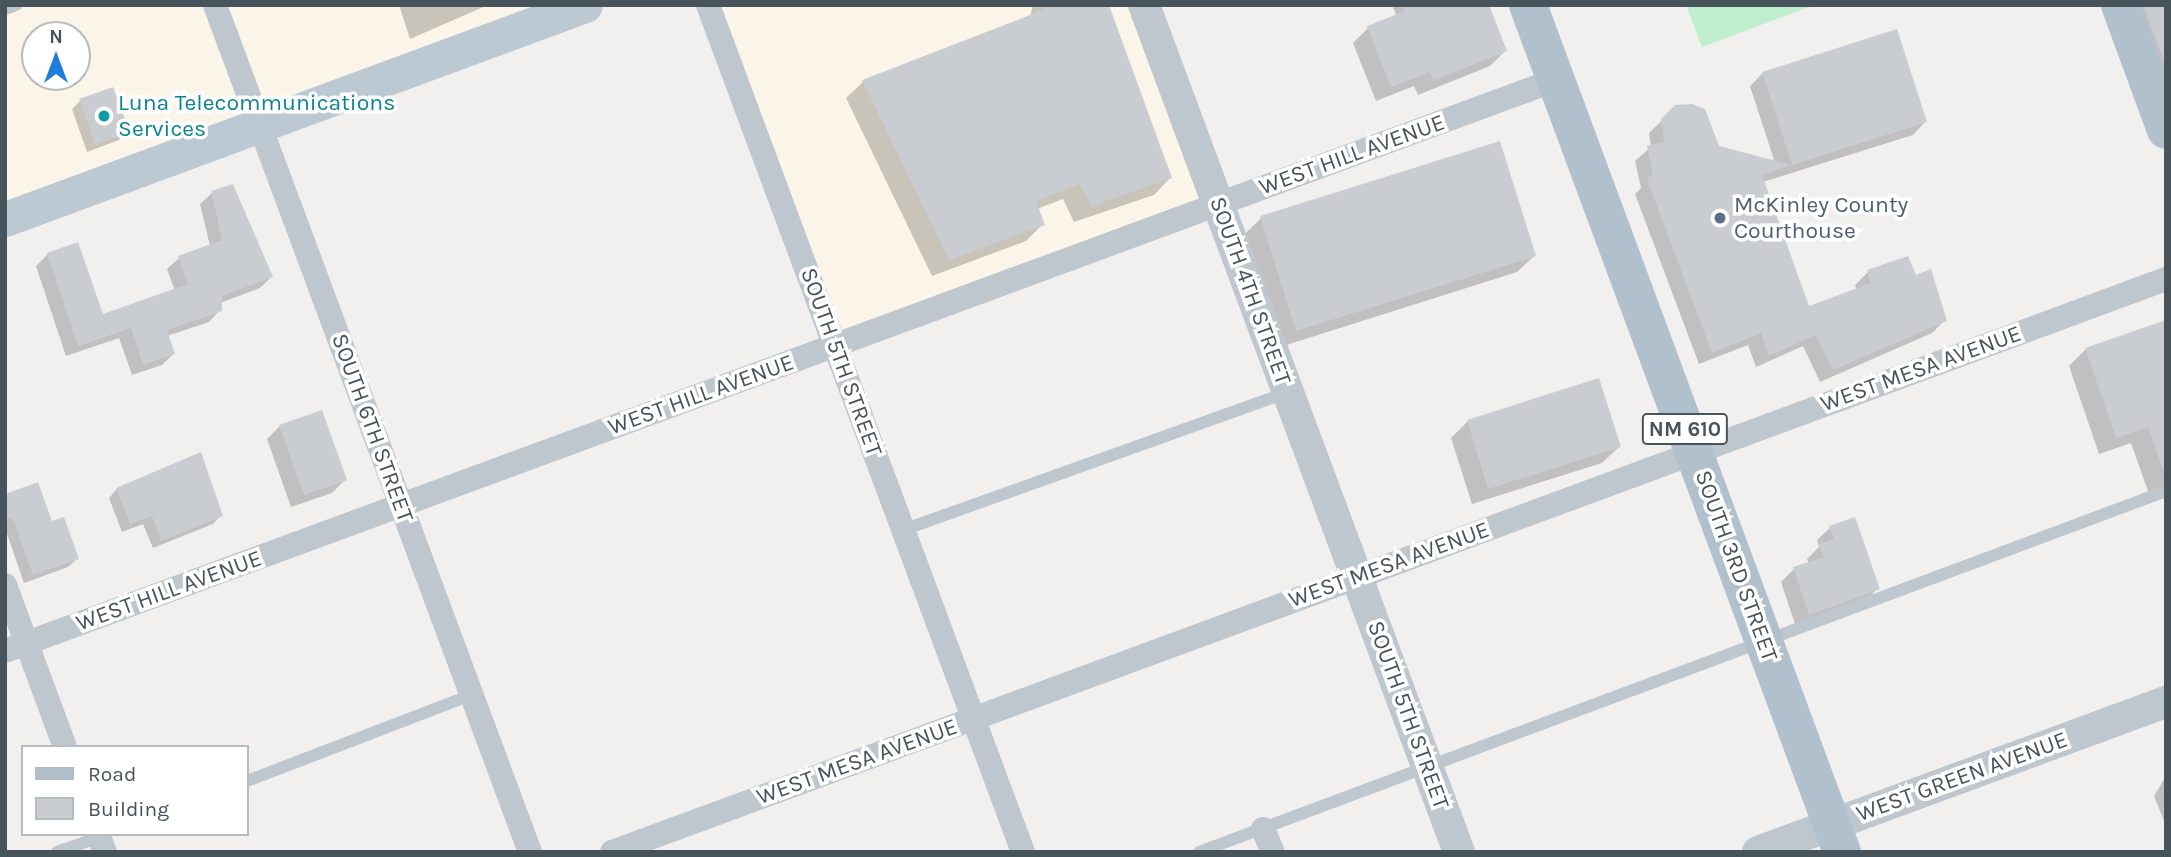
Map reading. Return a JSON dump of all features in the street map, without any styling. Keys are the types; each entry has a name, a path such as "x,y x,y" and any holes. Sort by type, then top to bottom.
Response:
{"main road":[{"path":"5,219 585,5"},
{"name":"SOUTH 3RD STREET","path":"1528,5 1837,838"},
{"path":"2120,5 2149,68 2166,130"}],"street":[{"name":"SOUTH 6TH STREET","path":"215,5 530,852"},
{"name":"SOUTH 5TH STREET","path":"708,5 973,719"},
{"name":"SOUTH 4TH STREET","path":"1144,5 1357,577"},
{"name":"WEST HILL AVENUE","path":"16,647 1555,80"},
{"name":"WEST MESA AVENUE","path":"612,852 2166,279"},
{"name":"SOUTH 5TH STREET","path":"1357,577 1459,852"},
{"path":"5,585 16,647 64,745"},
{"name":"WEST GREEN AVENUE","path":"1758,852 1837,838 2166,702"},
{"path":"973,719 1023,852"}],"lane":[{"path":"5,9 16,5"},
{"path":"903,530 1288,392"},
{"path":"1199,852 1268,841 1426,765 2166,491"},
{"path":"248,781 471,695"},
{"path":"57,852 102,839"}],"shaded area":[{"path":"5,5 585,5 5,219"},
{"path":"708,5 1144,5 1218,204 835,346"}],"green space":[{"path":"1686,5 1814,5 1702,47"}],"building":[{"path":"1045,5 1109,5 1172,178 1092,206 1080,184 1036,201 1045,225 949,260 862,80 1043,10"},
{"path":"1402,5 1489,5 1507,51 1433,81 1430,72 1391,87 1367,26 1405,11"},
{"path":"2143,5 2166,5 2166,66"},
{"name":"McKinley County Courthouse","path":"1897,29 1927,122 1792,165 1762,72"},
{"name":"Luna Telecommunications Services","path":"113,87 130,132 95,144 79,99"},
{"name":"McKinley County Courthouse","path":"1692,104 1705,109 1719,146 1791,165 1762,175 1809,306 1871,283 1867,270 1908,256 1916,275 1931,269 1947,321 1833,370 1816,335 1769,356 1761,333 1712,353 1647,179 1653,173 1647,146 1664,142 1661,119 1675,105"},
{"path":"1500,141 1536,256 1296,331 1260,216"},
{"path":"233,184 273,277 222,296 222,311 167,330 175,354 143,365 131,328 78,346 47,253 78,242 103,314 188,284 178,256 222,240 211,191"},
{"path":"2166,320 2166,470 2163,470 2148,427 2116,438 2085,348"},
{"path":"1599,378 1621,447 1488,489 1467,420"},
{"path":"322,410 347,480 304,495 279,425"},
{"path":"201,452 223,516 161,541 152,516 130,524 116,488"},
{"path":"38,482 52,521 64,517 79,559 33,575 12,517 5,519 5,494"},
{"path":"1855,517 1880,589 1809,615 1793,567 1824,557 1819,544 1834,539 1829,526"}],"place":[{"name":"Luna Telecommunications Services","path":"104,116"},
{"name":"McKinley County Courthouse","path":"1720,218"}]}
